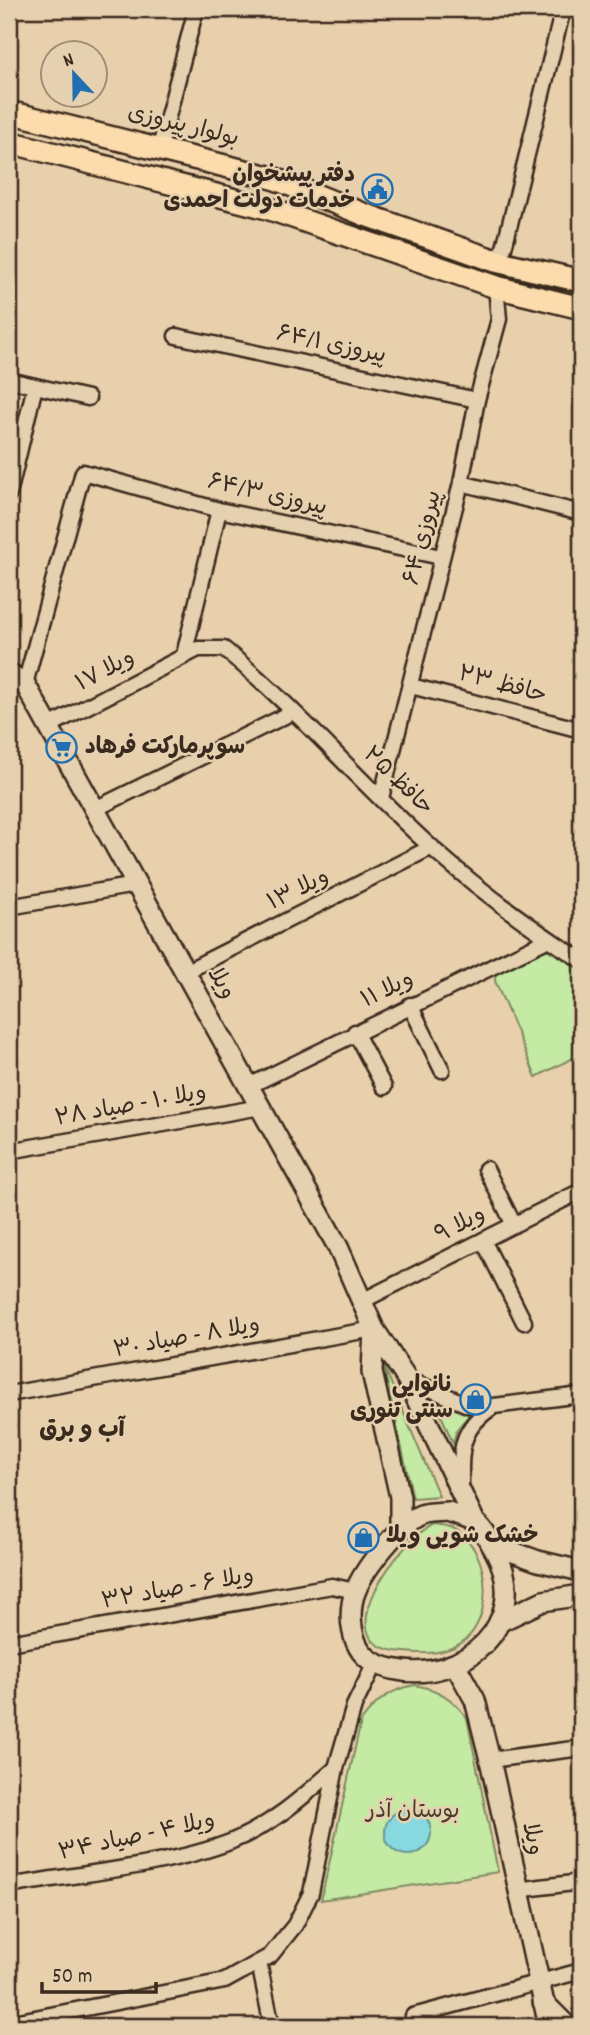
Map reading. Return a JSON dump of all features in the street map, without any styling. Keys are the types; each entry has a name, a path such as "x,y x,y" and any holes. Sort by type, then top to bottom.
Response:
{"main road":[{"name":"بولوار پیروزی","path":"9,112 273,178 414,233 496,261 581,281"},
{"path":"9,142 267,208 496,287 581,308"}],"street":[{"path":"160,148 196,9"},
{"path":"496,261 504,248 563,9"},
{"name":"پیروزی ۶۴","path":"381,798 461,483 477,400 499,319 496,287"},
{"name":"پیروزی ۶۴/۱","path":"176,336 477,400"},
{"path":"9,380 88,398"},
{"path":"9,494 35,386"},
{"name":"پیروزی ۶۴/۳","path":"17,678 83,472 219,510 441,557"},
{"path":"461,483 581,513"},
{"path":"184,655 219,510"},
{"name":"حافظ ۲۵","path":"184,655 198,649 224,649 432,847 507,911 581,960"},
{"name":"ویلا ۱۷","path":"47,727 184,655"},
{"name":"ویلا","path":"17,678 338,1247 373,1329 407,1379 475,1522"},
{"name":"حافظ ۲۳","path":"411,685 581,730"},
{"path":"93,810 293,712"},
{"name":"ویلا ۱۳","path":"185,972 432,847"},
{"path":"9,907 135,885"},
{"name":"ویلا ۱۱","path":"249,1086 549,939"},
{"path":"410,1005 442,1070"},
{"path":"355,1032 384,1087"},
{"name":"ویلا ۱۰ - صیاد ۲۸","path":"9,1151 261,1107"},
{"path":"486,1169 514,1225"},
{"name":"ویلا ۹","path":"362,1301 581,1191"},
{"path":"484,1240 524,1322"},
{"name":"ویلا","path":"373,1329 372,1372 400,1497 400,1529"},
{"name":"ویلا ۸ - صیاد ۳۰","path":"9,1394 373,1329"},
{"path":"407,1379 468,1405 494,1406 581,1395"},
{"path":"461,1492 461,1446 469,1428 494,1406"},
{"path":"448,1512 475,1522 505,1568 508,1592 499,1622 481,1649 456,1665 410,1673 374,1665 359,1650 351,1628 355,1591 400,1529 421,1515 448,1512"},
{"path":"491,1544 538,1561 581,1571"},
{"name":"ویلا ۶ - صیاد ۳۲","path":"9,1643 332,1586 355,1591"},
{"path":"499,1622 543,1601 581,1595"},
{"path":"9,2023 225,1981 270,1956 295,1925 312,1893 336,1768 354,1706 374,1665"},
{"name":"ویلا","path":"456,1665 475,1700 549,2026"},
{"path":"490,1760 581,1748"},
{"name":"ویلا ۴ - صیاد ۳۴","path":"9,1886 182,1856 230,1842 289,1810 336,1768"},
{"path":"517,1890 581,1882"},
{"path":"259,1963 272,2026"},
{"path":"413,2016 581,1970"},
{"path":"536,2026 543,2001 568,2026"}],"green space":[{"path":"546,949 581,969 581,1054 536,1077 495,981 496,970"},
{"path":"383,1364 439,1496 413,1498"},
{"path":"435,1401 469,1415 457,1429 453,1443"},
{"path":"432,1525 453,1529 467,1539 476,1553 485,1589 483,1607 468,1638 454,1647 432,1653 395,1651 375,1643 367,1629 368,1611 388,1569 418,1535"},
{"name":"بوستان آذر","path":"415,1685 445,1696 467,1718 498,1872 321,1900 361,1721 384,1697"}],"water":[{"path":"408,1809 424,1816 431,1832 424,1848 408,1855 392,1848 385,1832 392,1816"}],"place":[{"name":"دفتر پیشخوان خدمات دولت احمدی","path":"378,189"},
{"name":"سوپرمارکت فرهاد","path":"62,748"},
{"name":"نانوایی سنتی تنوری","path":"476,1399"},
{"name":"خشک شویی ویلا","path":"363,1537"}],"district":[{"name":"آب و برق","path":"82,1431"}]}
